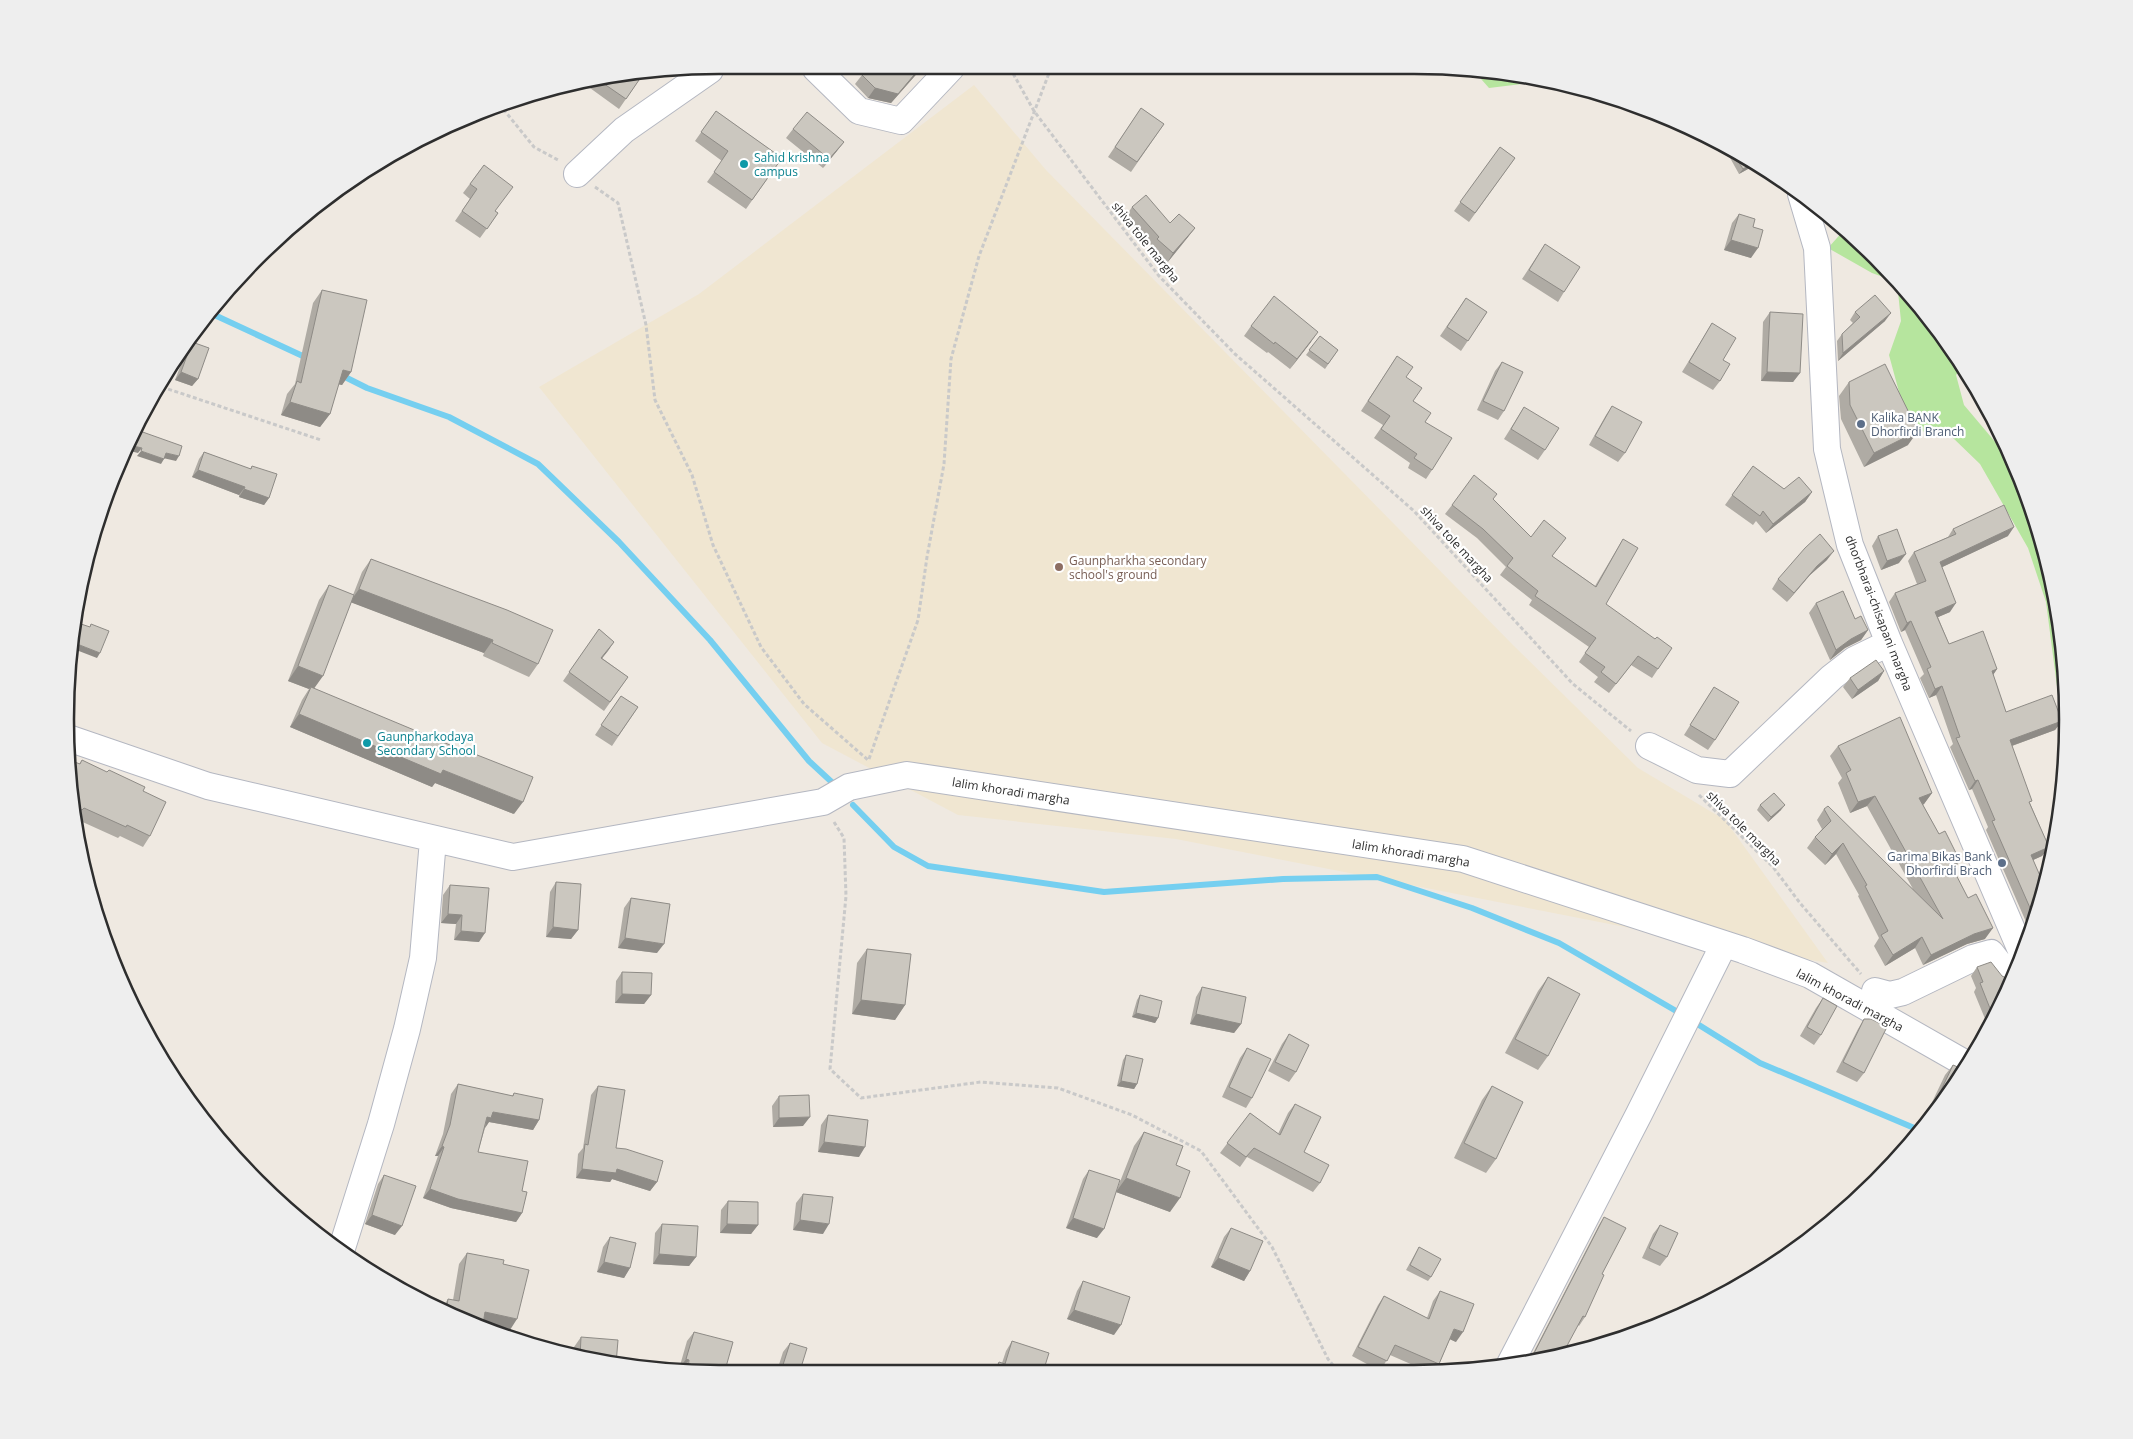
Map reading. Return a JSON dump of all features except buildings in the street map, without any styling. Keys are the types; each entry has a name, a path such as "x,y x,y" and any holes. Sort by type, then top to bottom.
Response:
{"street":[{"path":"577,174 624,130 704,74"},
{"path":"821,74 859,111 900,121 945,74"},
{"name":"dhorbharai-chisapani margha","path":"1804,205 1817,248 1827,449 1850,545 1889,643 2018,944"},
{"path":"1649,746 1697,770 1730,774 1832,677 1854,660 1889,643"},
{"name":"lalim khoradi margha","path":"74,741 208,786 433,840 513,857 823,802 850,787 907,775 1463,859 1724,944 1810,975 1961,1061"},
{"path":"343,1244 381,1124 407,1029 423,958 433,840"},
{"path":"1513,1357 1724,944"},
{"path":"1875,991 1890,995 1903,992 1973,958 1991,953 2007,974"}],"path":[{"name":"shiva tole margha","path":"1013,74 1034,111 1159,276 1235,354 1414,511 1573,684 1649,746"},
{"path":"850,787 868,760 918,620 927,556 944,464 951,359 979,256 1049,74"},
{"path":"505,111 534,147 559,160 618,204 646,325 655,400 692,475 713,545 761,647 804,704 868,760"},
{"path":"165,389 321,440"},
{"name":"shiva tole margha","path":"1698,793 1773,867 1800,903 1875,991"},
{"path":"823,802 844,838 846,896 830,1069 861,1098 981,1082 1058,1088 1132,1115 1201,1151 1272,1247 1328,1359 1333,1365"}],"shaded area":[{"name":"Gaunpharkha secondary school's ground","path":"974,85 1046,170 1514,646 1638,768 1725,820 1828,963 1630,928 1176,839 958,815 822,743 539,387 699,294"}],"green space":[{"path":"1480,77 1525,84 1489,88"},
{"path":"1840,235 1883,277 1872,273 1828,248"},
{"path":"1898,293 1926,326 1958,373 1956,375 1964,405 1998,445 2010,472 2025,512 2047,594 2054,635 2058,698 2046,602 2028,548 1980,464 1952,437 1921,431 1902,403 1889,355 1901,321"}],"waterway":[{"path":"216,316 307,358"},
{"path":"341,375 367,388 449,417 538,464 619,542 710,640 809,761 836,786"},
{"path":"853,805 894,847 928,866 1104,892 1283,879 1377,877 1472,908 1559,943 1683,1015"},
{"path":"1691,1020 1760,1063 1914,1128"}],"place":[{"name":"Sahid krishna campus","path":"744,164"},
{"name":"Kalika BANK Dhorfirdi Branch","path":"1861,424"},
{"name":"Gaunpharkha secondary school's ground","path":"1059,567"},
{"name":"Gaunpharkodaya Secondary School","path":"367,743"},
{"name":"Garima Bikas Bank Dhorfirdi Brach","path":"2002,863"}]}
